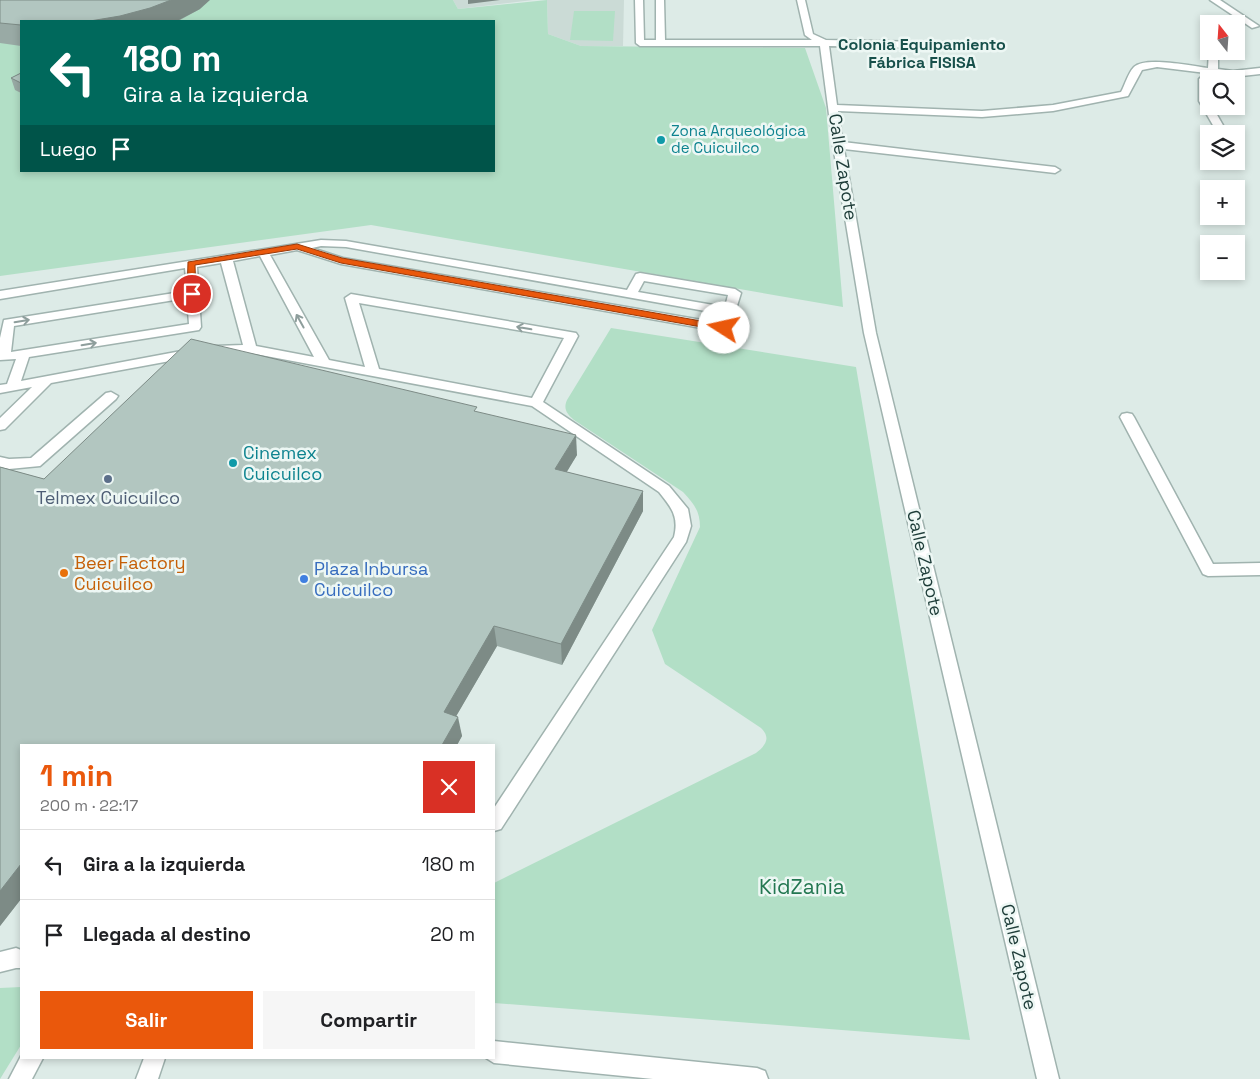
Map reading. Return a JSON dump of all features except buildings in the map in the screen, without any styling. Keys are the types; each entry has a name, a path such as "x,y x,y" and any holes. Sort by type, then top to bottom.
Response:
{"street":[{"path":"639,0 640,43 824,43 977,46"},
{"path":"660,0 662,43"},
{"path":"801,0 809,34 824,43"},
{"path":"1214,0 1258,26"},
{"path":"1245,27 1258,26"},
{"name":"Calle Zapote","path":"824,43 838,145 870,333 1048,1079"},
{"path":"833,108 982,114 1029,111 1096,101 1125,94 1138,68 1146,65 1157,64 1200,71"},
{"path":"1245,73 1260,71"},
{"path":"838,145 1054,170"},
{"path":"0,295 321,243 346,244 728,310"},
{"path":"297,247 341,260 724,328 735,292 640,277 631,294"},
{"path":"263,252 324,363"},
{"path":"226,258 250,350"},
{"path":"191,264 195,327 4,357 8,323 192,294"},
{"path":"373,372 351,298 572,336 536,403"},
{"path":"6,388 205,350 250,350 536,403 664,489 681,509 684,526 681,538 495,821"},
{"path":"6,388 24,354"},
{"path":"0,426 48,379"},
{"path":"0,462 9,464 35,463 111,396"},
{"path":"1127,417 1208,570 1260,569"},
{"path":"0,962 20,959"},
{"path":"495,1052 757,1079"},
{"path":"20,1079 31,1059"},
{"path":"148,1079 155,1059"}],"shaded area":[{"path":"453,0 533,0 458,9"},
{"path":"547,0 624,0 623,46 581,46 548,34"}],"green space":[{"name":"Zona Arqueológica de Cuicuilco","path":"0,0 453,0 458,9 547,0 548,34 581,46 805,48 826,108 843,307 371,225 0,276"},
{"path":"574,11 615,11 613,41 570,40"},
{"name":"KidZania","path":"611,328 856,367 970,1040 495,1003 495,883 756,753 766,741 766,735 761,728 665,664 652,630 700,527 696,508 683,492 569,416 565,406"},
{"path":"20,987 20,1047 0,1079 0,988"}],"place":[{"name":"Zona Arqueológica de Cuicuilco","path":"661,140"},
{"name":"Cinemex Cuicuilco","path":"233,463"},
{"name":"Telmex Cuicuilco","path":"108,479"},
{"name":"Beer Factory Cuicuilco","path":"64,573"},
{"name":"Plaza Inbursa Cuicuilco","path":"304,579"}],"district":[{"name":"Colonia Equipamiento Fábrica FISISA","path":"922,53"}],"route":[{"path":"192,294 191,264 297,247 341,260 724,328"}]}
